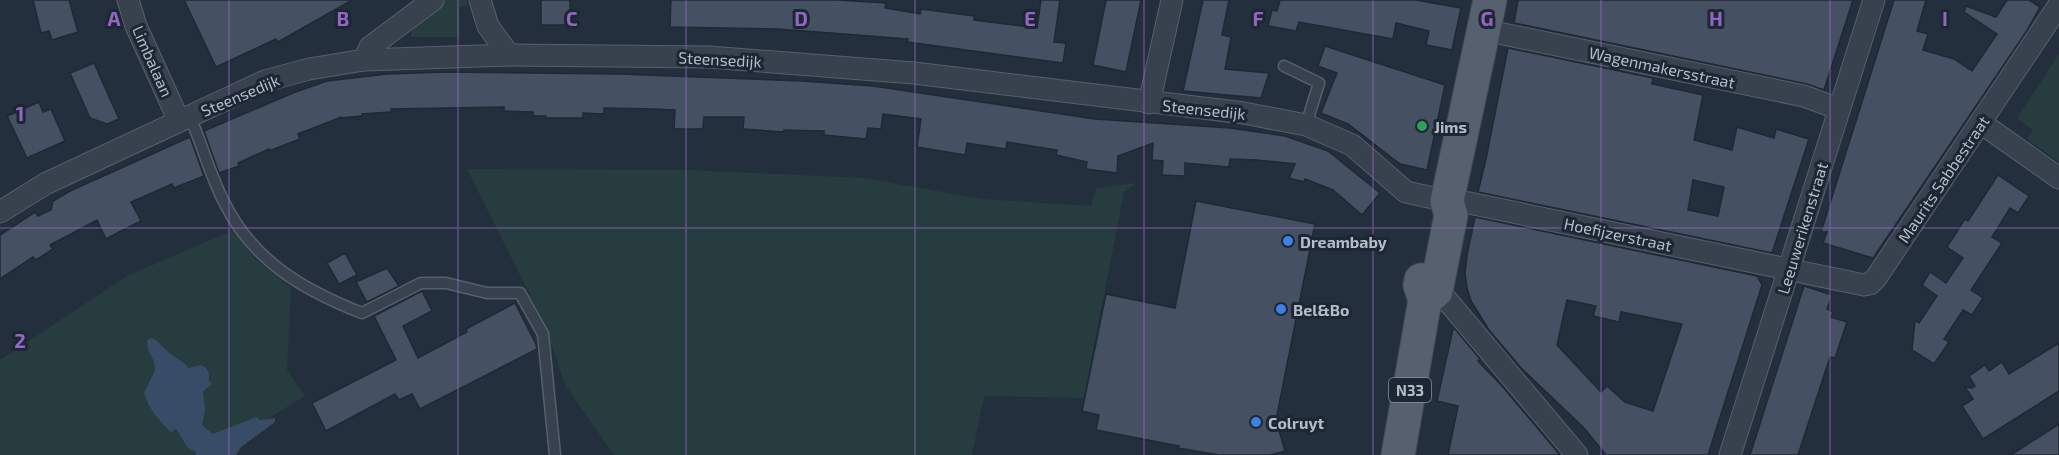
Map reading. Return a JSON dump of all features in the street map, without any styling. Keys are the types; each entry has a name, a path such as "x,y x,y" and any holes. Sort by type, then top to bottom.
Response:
{"main road":[{"name":"N33","path":"1398,455 1427,292 1435,215 1447,201 1487,15"}],"street":[{"name":"Limbalaan","path":"128,0 136,26 185,119"},
{"path":"364,60 370,47 433,0"},
{"path":"480,0 488,26 509,55"},
{"path":"1149,103 1172,0"},
{"name":"Leeuwerikenstraat","path":"1730,455 1874,0"},
{"name":"Maurits Sabbestraat","path":"1790,269 1864,285 1876,279 2059,5"},
{"name":"Wagenmakersstraat","path":"1487,15 1804,96 1839,110"},
{"name":"Steensedijk","path":"0,212 45,184 265,81 309,69 364,60 509,55 709,57 914,73 1244,113 1306,125 1352,145 1406,192 1447,201"},
{"path":"1981,123 2059,178"},
{"name":"Hoefijzerstraat","path":"1447,201 1469,203 1790,269"},
{"path":"1427,292 1446,299 1577,455"}],"lane":[{"path":"1284,66 1319,83 1306,125"},
{"path":"185,119 224,202 257,251 291,279 332,301 362,313 421,283 446,283 487,293 520,293 543,334 555,455"}],"green space":[{"path":"446,0 467,0 467,7 459,7 460,37 411,37 418,20"},
{"path":"2059,54 2059,162 2027,139 2033,130 2017,118"},
{"path":"467,169 689,170 864,178 982,199 1091,206 1096,188 1137,183 1124,192 1084,398 984,396 972,455 614,455 565,385 545,325"},
{"path":"236,229 254,258 291,288 287,370 305,396 209,455 0,455 0,360 127,276"}],"water":[{"path":"152,338 189,368 201,365 207,369 209,381 212,384 203,391 205,410 202,425 213,434 256,417 260,420 275,418 275,422 241,447 236,455 196,455 196,452 188,448 176,429 171,432 162,423 146,399 144,393 155,370 147,340"}],"building":[{"path":"33,0 69,0 78,32 52,40 49,31 41,33"},
{"path":"184,0 352,0 278,42 276,39 216,67"},
{"path":"541,0 570,0 570,25 541,25"},
{"path":"671,0 838,0 886,3 885,8 920,14 921,9 974,16 974,20 1037,28 1041,0 1060,0 1054,42 1066,43 1063,63 907,42 908,39 778,29 670,27"},
{"path":"1106,0 1141,0 1126,72 1093,65"},
{"path":"1203,0 1229,0 1222,35 1231,37 1225,69 1269,73 1261,98 1183,91"},
{"path":"1280,0 1416,0 1461,8 1452,50 1426,45 1429,31 1396,23 1393,39 1299,22 1296,31 1268,26 1272,10 1277,11"},
{"path":"1518,0 1853,0 1824,90 1807,84 1514,23"},
{"path":"1894,0 1926,0 1917,31 1928,34 1923,50 1954,59 1972,71 1997,34 1964,12 1966,6 1996,17 2007,0 2029,0 2040,7 2026,32 1873,258 1823,243 1827,232 1821,232"},
{"path":"1325,46 1445,85 1427,170 1400,164 1348,124 1321,113 1337,73 1318,66"},
{"path":"1508,48 1653,78 1652,84 1703,95 1694,140 1732,150 1737,127 1774,138 1776,129 1809,139 1772,253 1478,192","holes":["1693,180 1724,187 1718,216 1688,210"]},
{"path":"94,63 119,119 107,124 90,118 70,73"},
{"path":"446,72 619,74 873,86 1095,119 1230,128 1285,136 1328,151 1380,193 1362,215 1333,190 1305,179 1304,182 1289,178 1295,164 1230,159 1229,167 1185,163 1185,176 1162,175 1163,161 1152,160 1153,143 1118,156 1117,173 1086,169 1087,162 1056,155 1057,150 1007,142 1006,149 967,143 965,155 917,147 921,119 883,114 881,129 868,128 866,139 824,135 824,131 784,130 784,132 743,129 744,117 704,117 703,129 674,129 675,110 604,108 604,114 583,113 583,118 546,118 546,116 533,116 533,112 504,111 504,107 391,109 391,112 341,117 298,134 300,139 269,151 269,149 238,163 239,166 219,173 204,131 327,81 387,74"},
{"path":"39,102 43,112 51,109 65,141 27,158 7,116"},
{"path":"190,137 204,176 174,188 172,184 131,202 141,221 106,239 97,220 50,245 53,249 36,260 33,257 0,279 0,235 35,212 38,216 51,210 53,201 70,191"},
{"path":"1998,175 2029,196 2018,213 2010,208 1992,237 2002,243 1971,290 1983,298 1972,315 1963,310 1944,339 1949,342 1934,364 1912,350 1915,320 1919,323 1937,296 1922,285 1930,272 1946,283 1963,258 1947,247 1965,219 1968,221"},
{"path":"1196,201 1315,224 1276,420 1285,451 1270,455 1219,455 1178,448 1179,446 1096,430 1099,415 1082,411 1106,294 1175,308"},
{"path":"1475,217 1757,276 1762,285 1708,455 1606,455 1584,428 1522,369 1489,330 1471,301 1467,288 1465,274","holes":["1567,300 1596,306 1593,316 1619,322 1621,312 1682,324 1653,411 1625,402 1607,386 1601,392 1557,345"]},
{"path":"345,253 357,275 339,284 327,263"},
{"path":"387,268 399,286 367,302 356,282"},
{"path":"1804,286 1832,295 1827,309 1833,312 1831,317 1847,322 1835,358 1830,357 1798,455 1750,455"},
{"path":"422,291 432,311 403,326 418,358 515,303 537,349 420,409 412,394 399,400 395,394 326,431 312,403 396,360 374,316"},
{"path":"1453,329 1560,455 1448,455 1458,406 1437,401"},
{"path":"2059,343 2059,391 1983,439 1962,406 1973,399 1965,387 1975,386 1969,376 1985,365 1989,371 2002,362 2009,374"},
{"path":"2059,424 2059,455 2011,455"}],"place":[{"name":"Jims","path":"1422,126"},
{"name":"Dreambaby","path":"1288,241"},
{"name":"Bel&Bo","path":"1281,309"},
{"name":"Colruyt","path":"1256,422"}]}
